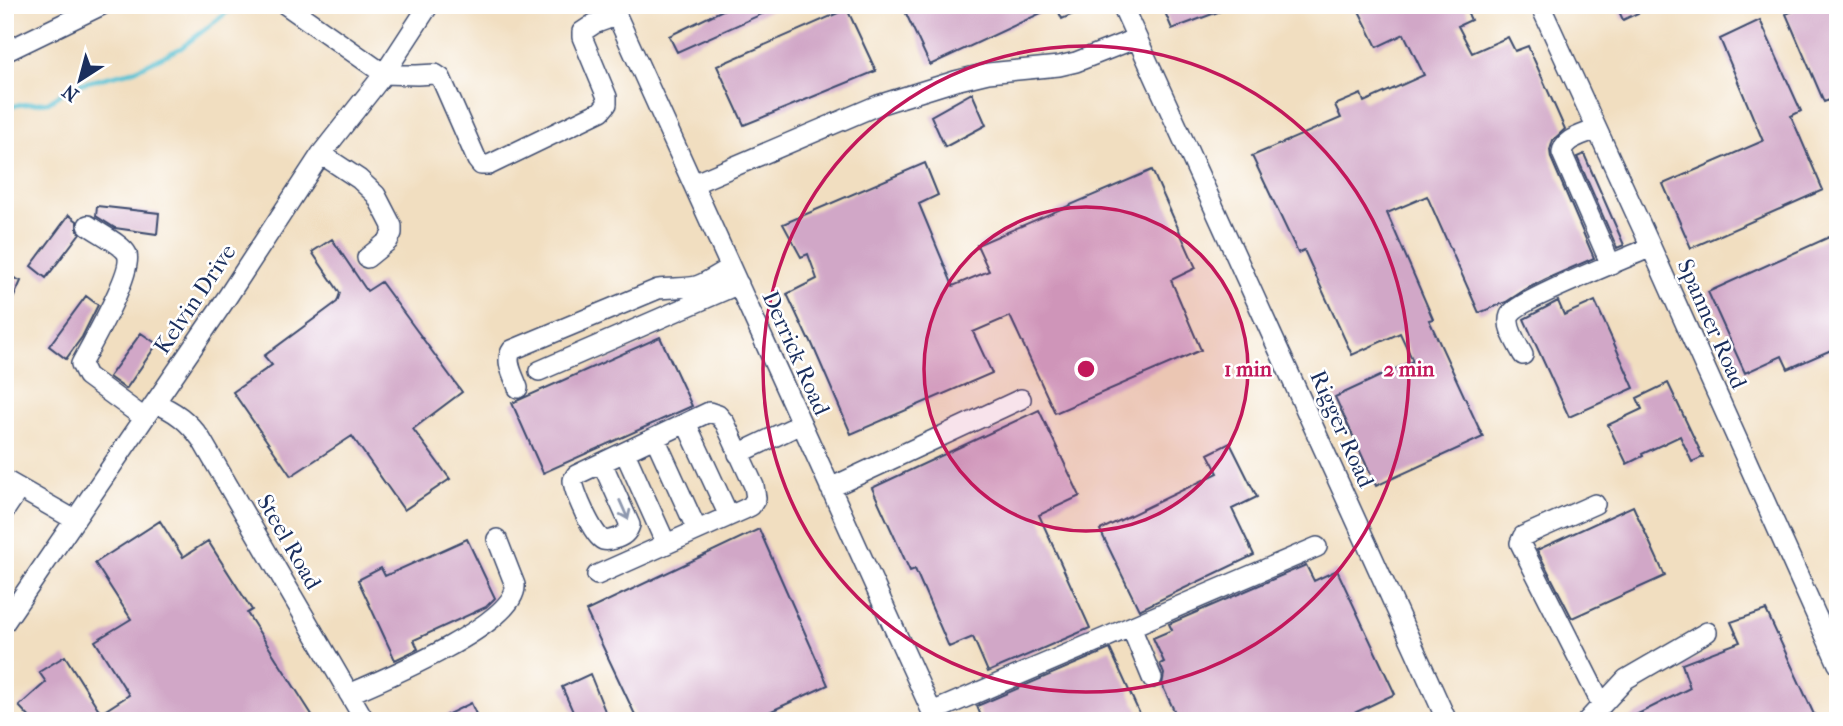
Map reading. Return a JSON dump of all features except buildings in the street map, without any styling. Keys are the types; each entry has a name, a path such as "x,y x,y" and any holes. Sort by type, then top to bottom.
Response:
{"street":[{"path":"5,52 102,5"},
{"path":"286,5 384,74 435,74 441,78 481,165 489,165 601,111 607,104 607,97 582,32 614,10"},
{"name":"Kelvin Drive","path":"5,622 321,154 384,74 429,5"},
{"name":"Rigger Road","path":"1122,5 1447,721"},
{"name":"Spanner Road","path":"1540,5 1838,664"},
{"name":"Derrick Road","path":"614,10 934,716"},
{"path":"693,184 878,105 988,73 1076,62 1138,38"},
{"path":"1596,129 1565,143 1562,153 1611,265"},
{"path":"321,154 359,179 376,195 392,226 388,241 367,258"},
{"name":"Steel Road","path":"88,225 125,250 129,258 116,297 81,364 87,376 150,411 168,408 184,418 201,439 365,721"},
{"path":"1523,355 1509,324 1512,311 1544,293 1651,247"},
{"path":"539,371 735,276"},
{"path":"518,388 508,360 512,350 658,289 688,288 735,276"},
{"path":"830,488 1021,399"},
{"path":"597,575 751,506 756,498 754,486 725,423 718,415 709,412 602,463"},
{"path":"686,424 730,516"},
{"path":"738,454 801,424"},
{"path":"655,439 697,530"},
{"path":"625,453 666,544"},
{"path":"5,510 12,485 75,520"},
{"path":"1595,503 1524,536 1520,543 1602,705"},
{"path":"349,694 427,658 488,622 505,608 515,592 515,585 497,539"},
{"path":"934,716 1317,547"},
{"path":"1131,627 1152,678"},
{"path":"1587,721 1626,679 1707,632"}],"waterway":[{"path":"5,110 17,105 48,102 75,85 132,71 181,48 233,5"}]}
